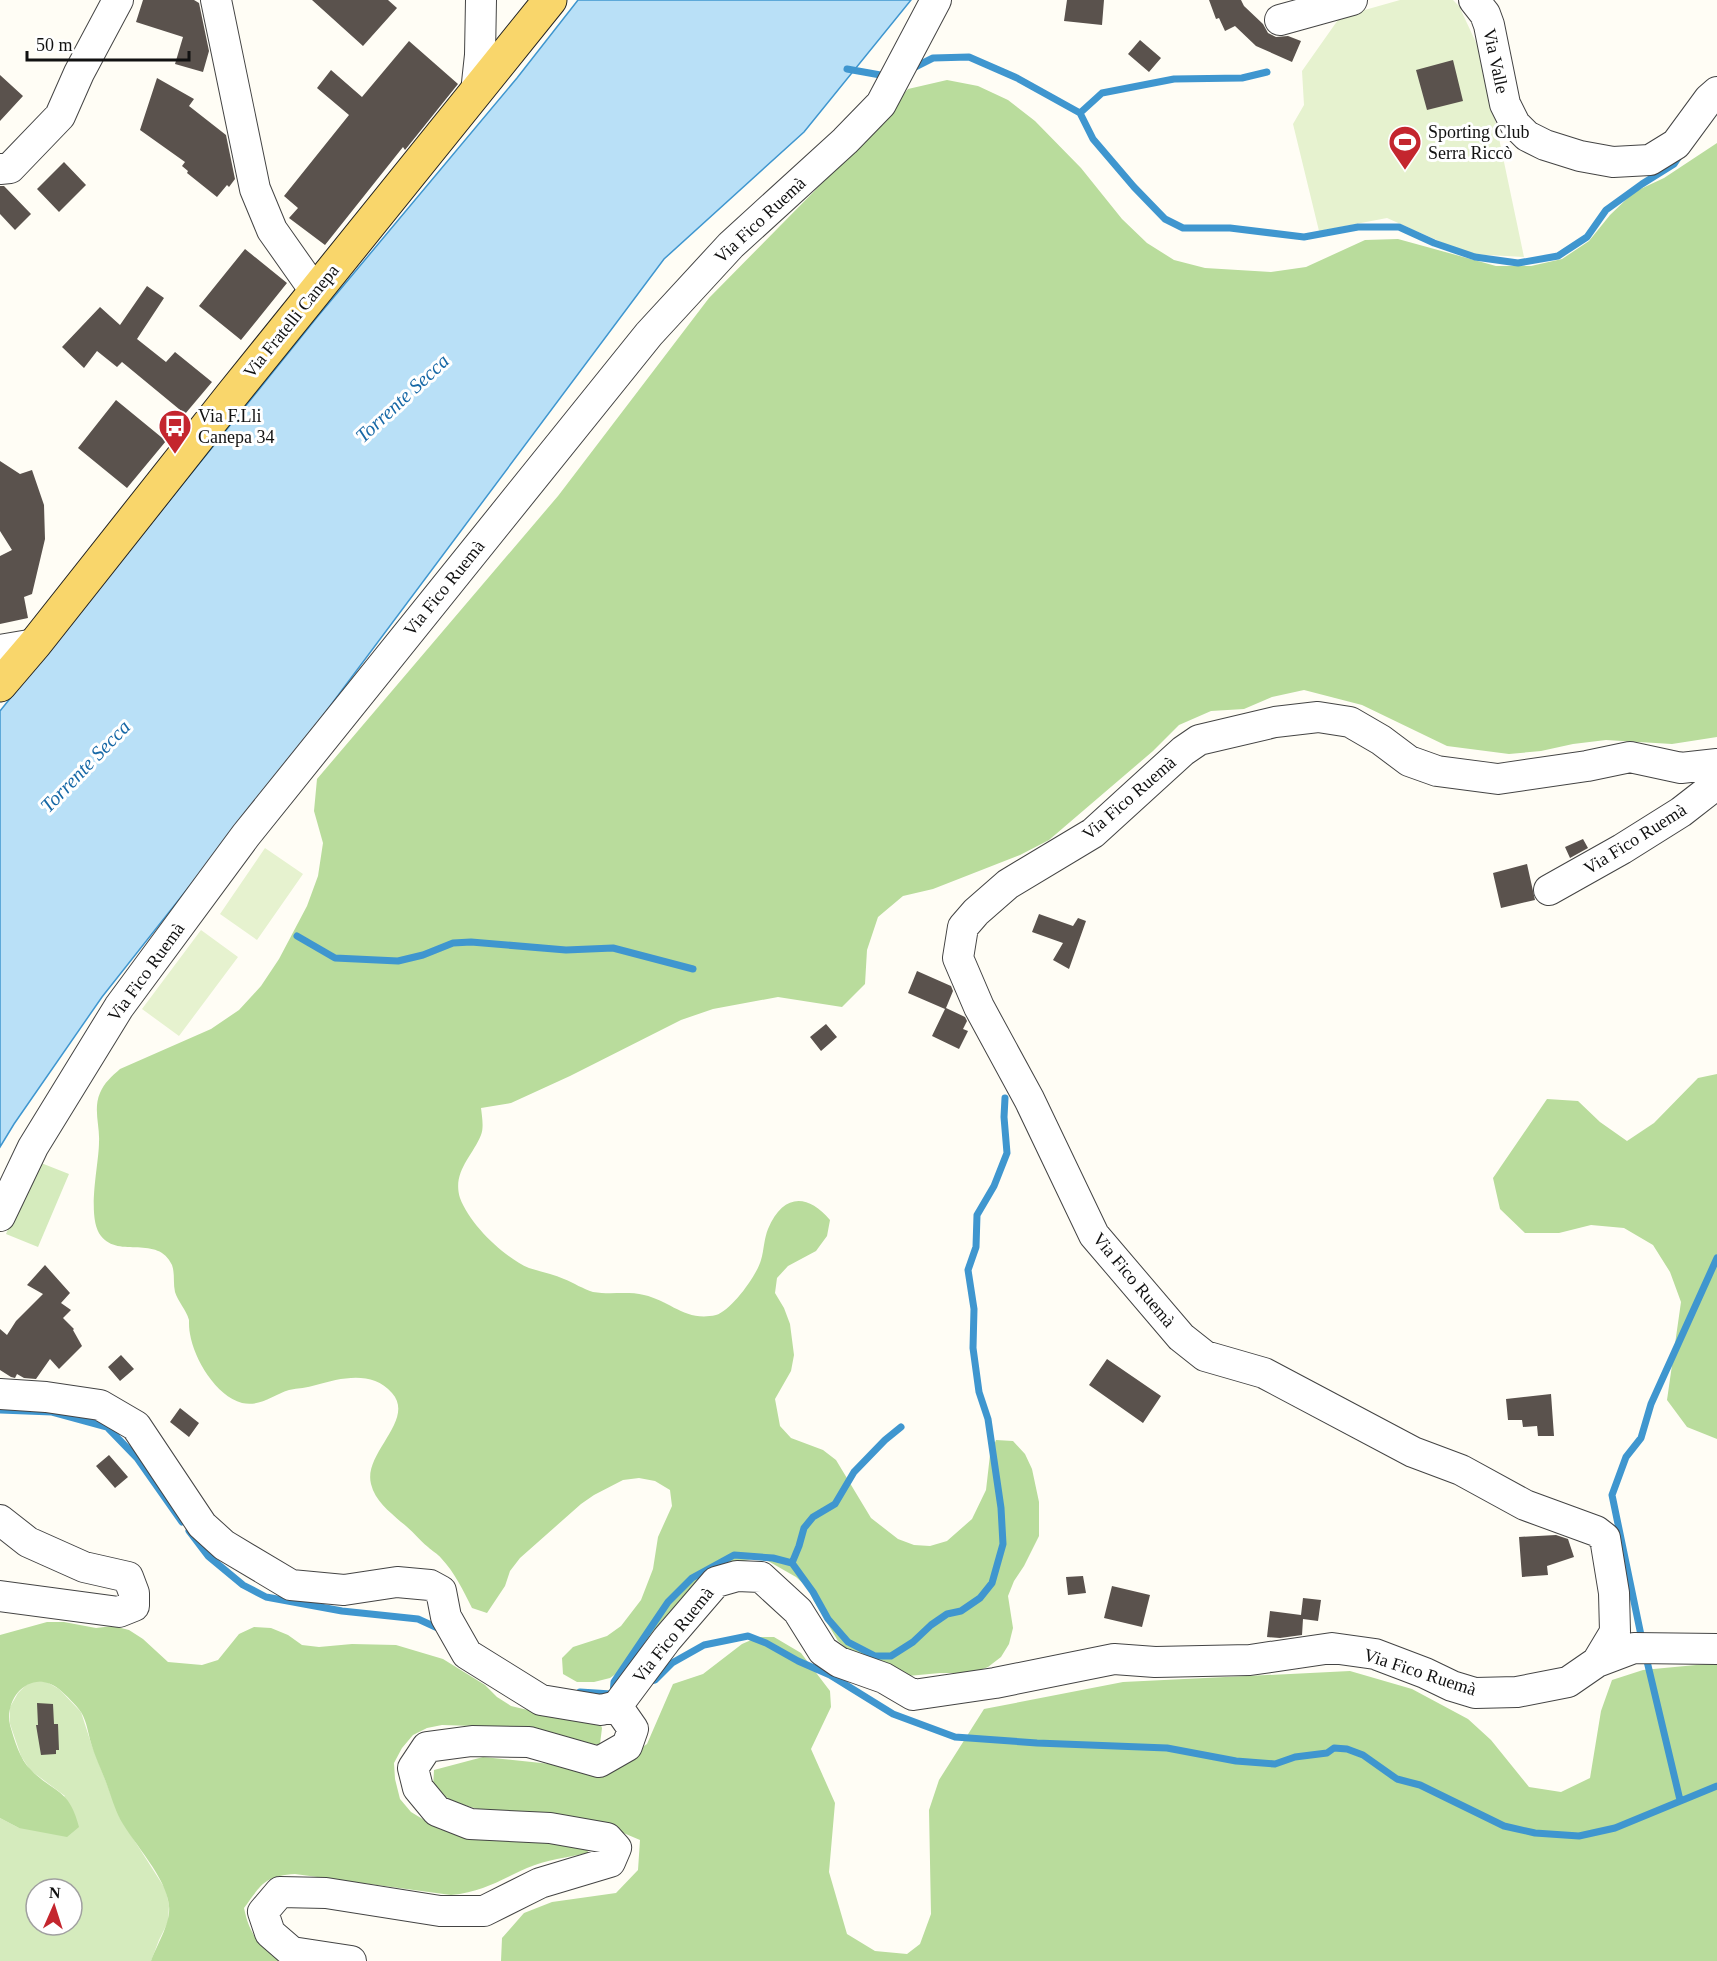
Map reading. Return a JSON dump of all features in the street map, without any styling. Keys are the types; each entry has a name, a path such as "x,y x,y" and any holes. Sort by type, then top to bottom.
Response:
{"main road":[{"name":"Via Fratelli Canepa","path":"0,685 550,0"}],"street":[{"path":"0,169 9,168 60,116 79,73 118,0"},
{"path":"216,0 255,189 272,230 315,291"},
{"path":"476,92 480,56 481,0"},
{"name":"Via Fico Ruemà","path":"0,1216 33,1147 119,1007 246,835 648,334 731,245 845,141 881,104 936,0"},
{"path":"1280,20 1352,0"},
{"name":"Via Valle","path":"1474,0 1489,25 1505,104 1515,124 1527,136 1545,145 1580,156 1613,162 1650,160 1676,144 1708,99 1717,92"},
{"path":"0,650 35,644"},
{"name":"Via Fico Ruemà","path":"617,1706 667,1639 716,1582 737,1576 762,1576 798,1611 823,1651 839,1662 884,1678 913,1695 995,1683 1114,1659 1155,1662 1250,1660 1332,1648 1376,1654 1425,1672 1452,1686 1476,1693 1517,1692 1568,1682 1597,1662 1615,1632 1614,1593 1605,1538 1596,1531 1525,1505 1461,1470 1413,1452 1264,1373 1205,1356 1182,1337 1094,1235 1029,1099 980,1007 958,958 963,927 976,912 1008,884 1093,833 1183,751 1199,740 1275,722 1318,717 1350,722 1381,740 1409,761 1437,771 1498,779 1587,766 1630,757 1681,768 1717,764"},
{"name":"Via Fico Ruemà","path":"1549,890 1682,812 1717,784"},
{"path":"0,1394 46,1397 100,1405 136,1426 202,1525 224,1545 291,1585 344,1590 397,1582 430,1585 441,1591 446,1617 467,1654 541,1700 601,1710 617,1706 633,1729 627,1746 599,1762 529,1742 472,1741 427,1747 413,1768 418,1788 437,1811 470,1824 550,1828 607,1838 616,1848 610,1862 540,1882 484,1911 440,1911 326,1893 280,1892 264,1912 270,1933 292,1952 351,1961"},
{"path":"0,1520 28,1542 84,1567 128,1577 134,1593 134,1606 119,1612 0,1596"},
{"path":"1597,1662 1634,1648 1717,1648"}],"green space":[{"name":"Sporting Club Serra Riccò","path":"1400,0 1453,0 1459,6 1486,64 1492,105 1524,257 1468,254 1387,218 1319,231 1293,124 1304,105 1302,71 1340,17"},
{"path":"947,80 978,86 1008,100 1035,121 1081,168 1122,219 1147,243 1174,260 1205,268 1271,272 1306,267 1365,240 1398,239 1496,266 1531,266 1562,259 1589,241 1610,215 1634,192 1664,178 1717,143 1717,737 1672,744 1606,740 1509,754 1447,746 1362,705 1304,690 1272,697 1244,709 1211,711 1179,725 1153,751 1049,840 1020,855 933,889 903,896 878,917 867,950 865,984 842,1007 778,997 713,1009 681,1020 511,1103 481,1108 482,1132 461,1172 458,1189 471,1219 489,1239 519,1263 560,1277 593,1292 638,1294 654,1298 695,1316 716,1315 736,1300 759,1267 768,1229 781,1209 796,1201 813,1205 830,1220 827,1236 816,1251 788,1266 777,1278 775,1293 790,1324 794,1355 791,1371 775,1399 780,1426 791,1438 823,1450 836,1460 871,1518 898,1539 914,1545 930,1546 947,1541 972,1519 986,1490 990,1455 996,1440 1013,1441 1025,1454 1032,1469 1039,1502 1039,1536 1008,1596 1013,1628 1009,1644 1001,1657 988,1667 972,1673 908,1676 850,1651 838,1641 807,1587 796,1577 768,1561 752,1559 707,1570 623,1669 610,1678 594,1682 577,1682 563,1674 562,1658 573,1647 607,1636 621,1626 641,1600 653,1569 658,1537 672,1506 670,1490 655,1481 639,1478 623,1480 594,1495 520,1558 510,1571 505,1586 487,1613 472,1608 446,1564 387,1510 373,1490 371,1472 374,1460 398,1414 398,1403 392,1393 375,1381 346,1378 289,1390 255,1403 242,1403 232,1399 215,1385 201,1365 192,1344 188,1316 175,1292 172,1265 166,1256 148,1248 118,1246 109,1243 101,1236 94,1217 99,1142 98,1099 106,1083 120,1069 211,1029 239,1010 261,986 279,959 307,906 318,876 323,843 314,811 317,779 558,496 709,298 843,162 908,89"},
{"path":"265,848 303,874 257,940 220,914"},
{"path":"201,930 238,957 179,1036 142,1009"},
{"path":"1717,1074 1717,1439 1687,1427 1667,1400 1681,1302 1670,1272 1653,1245 1624,1228 1591,1225 1559,1233 1525,1233 1500,1209 1493,1178 1547,1099 1578,1101 1600,1122 1627,1141 1654,1123 1698,1078"},
{"path":"36,1161 69,1174 38,1247 6,1234"},
{"path":"47,1622 64,1622 96,1628 113,1626 129,1630 143,1639 168,1662 202,1665 218,1660 239,1634 254,1627 271,1628 288,1635 302,1645 319,1647 352,1644 396,1645 443,1659 485,1685 511,1706 561,1718 600,1723 602,1728 600,1744 585,1746 507,1727 442,1725 427,1728 413,1735 402,1748 394,1763 400,1799 411,1812 439,1829 471,1838 539,1838 587,1846 588,1853 542,1863 482,1888 451,1895 295,1874 276,1877 264,1883 244,1908 249,1926 257,1940 285,1961 151,1961 168,1919 167,1895 156,1873 118,1815 94,1754 81,1712 62,1691 49,1683 39,1682 22,1688 11,1704 10,1725 24,1761 40,1778 66,1798 79,1827 67,1837 19,1828 0,1818 0,1635"},
{"path":"758,1637 774,1637 801,1653 830,1691 831,1707 811,1749 835,1803 829,1872 847,1934 875,1951 907,1954 920,1944 931,1914 929,1810 939,1780 984,1709 1123,1682 1350,1671 1412,1689 1468,1719 1491,1740 1529,1787 1561,1792 1590,1778 1601,1711 1612,1680 1643,1670 1717,1663 1717,1961 501,1961 502,1938 524,1913 552,1902 616,1893 638,1870 640,1840 595,1821 478,1809 465,1805 449,1799 433,1788 434,1770 483,1757 608,1770 647,1744 673,1684 703,1674 742,1644"},
{"path":"45,1681 59,1689 81,1712 120,1818 166,1890 169,1906 168,1922 151,1961 0,1961 0,1818 19,1828 65,1796 30,1770 21,1756 10,1724 10,1707 18,1693 29,1682"}],"water":[{"name":"Torrente Secca","path":"578,0 911,0 804,132 664,259 298,749 102,997 0,1147 0,711 318,316 517,78"}],"building":[{"path":"143,0 194,0 199,3 209,51 203,72 175,64 183,37 136,22"},
{"path":"312,0 388,0 397,8 363,46"},
{"path":"1067,0 1104,0 1102,25 1064,21"},
{"path":"1209,0 1241,0 1244,6 1263,24 1268,33 1276,37 1288,36 1301,41 1292,62 1256,46 1235,26 1225,31 1219,18 1216,19"},
{"path":"1140,40 1161,58 1149,72 1128,54"},
{"path":"409,41 458,84 405,150 403,147 325,245 289,218 298,208 284,196 349,115 317,88 331,70 362,97"},
{"path":"1453,60 1463,101 1427,110 1416,70"},
{"path":"0,75 23,96 0,121"},
{"path":"157,78 194,99 189,106 226,135 235,179 217,197 187,173 188,171 182,166 185,162 140,130"},
{"path":"64,162 86,185 59,212 37,189"},
{"path":"0,186 4,186 31,214 15,230 0,214"},
{"path":"245,249 287,283 241,340 199,306"},
{"path":"147,286 164,298 137,339 166,362 175,352 212,382 185,414 122,362 117,367 97,351 84,368 62,347 100,307 120,325"},
{"path":"116,400 166,441 127,488 78,448"},
{"path":"0,461 20,474 32,470 44,505 45,539 32,594 24,597 28,618 0,624 0,556 12,550 0,531"},
{"path":"1583,839 1588,848 1570,858 1565,847"},
{"path":"1527,864 1535,900 1501,908 1493,873"},
{"path":"1039,914 1073,926 1078,918 1086,921 1069,969 1053,960 1063,943 1032,932"},
{"path":"917,971 951,986 953,991 946,1008 965,1017 967,1021 963,1029 968,1031 959,1049 932,1036 945,1009 908,993"},
{"path":"826,1024 837,1037 821,1051 810,1037"},
{"path":"45,1265 70,1293 61,1303 71,1310 63,1318 74,1329 82,1346 59,1369 50,1359 36,1379 24,1378 17,1374 15,1378 11,1377 0,1370 0,1329 7,1335 16,1321 43,1294 27,1285"},
{"path":"121,1355 134,1369 120,1381 108,1367"},
{"path":"1107,1359 1161,1396 1143,1423 1089,1385"},
{"path":"1551,1394 1554,1436 1538,1436 1537,1426 1523,1427 1522,1420 1508,1420 1506,1399"},
{"path":"180,1408 199,1423 189,1437 170,1422"},
{"path":"109,1455 128,1477 115,1488 96,1466"},
{"path":"1556,1535 1568,1539 1574,1557 1547,1566 1548,1575 1522,1577 1519,1537"},
{"path":"1083,1576 1086,1593 1068,1595 1066,1577"},
{"path":"1112,1586 1150,1595 1142,1627 1104,1618"},
{"path":"1303,1598 1321,1600 1318,1621 1303,1619 1302,1635 1267,1637 1270,1611 1301,1615"},
{"path":"37,1703 53,1704 54,1724 58,1724 59,1750 56,1750 56,1754 41,1755 36,1725 38,1725"}],"waterway":[{"path":"911,69 933,58 969,57 1017,78 1080,113 1093,139 1134,187 1165,219 1183,228 1230,228 1304,237 1358,227 1399,227 1434,243 1475,257 1518,263 1558,256 1587,237 1606,210 1674,164 1680,155"},
{"path":"847,69 886,76"},
{"path":"1080,113 1102,93 1174,79 1242,78 1267,72"},
{"path":"297,936 335,958 398,961 423,955 453,943 471,942 566,950 613,948 693,969"},
{"path":"613,1694 614,1682 668,1602 692,1578 734,1555 773,1558 792,1563 813,1592 828,1619 848,1642 875,1656 891,1656 913,1642 947,1614 961,1611 980,1598 992,1583 1003,1544 1001,1508 988,1419 979,1392 973,1348 974,1309 968,1270 976,1247 977,1215 994,1186 1007,1153 1005,1098"},
{"path":"1642,1640 1612,1495 1626,1457 1641,1438 1651,1404 1717,1258"},
{"path":"0,1410 52,1412 107,1427 137,1458 182,1522"},
{"path":"792,1563 804,1528 813,1517 835,1504 854,1472 901,1427"},
{"path":"189,1531 208,1556 243,1585 266,1597 342,1611 418,1619 442,1630"},
{"path":"650,1681 655,1680 672,1663 704,1645 748,1636 830,1675 893,1714 955,1737 1167,1748 1236,1761 1275,1764 1295,1757 1327,1753 1334,1748 1347,1749 1363,1755 1397,1779 1420,1785 1504,1826 1535,1833 1579,1836 1615,1828 1717,1786"},
{"path":"1646,1657 1680,1800"},
{"path":"580,1692 611,1694"}],"place":[{"name":"Sporting Club Serra Riccò","path":"1405,171"},
{"name":"Via F.Lli Canepa 34","path":"175,455"}]}
